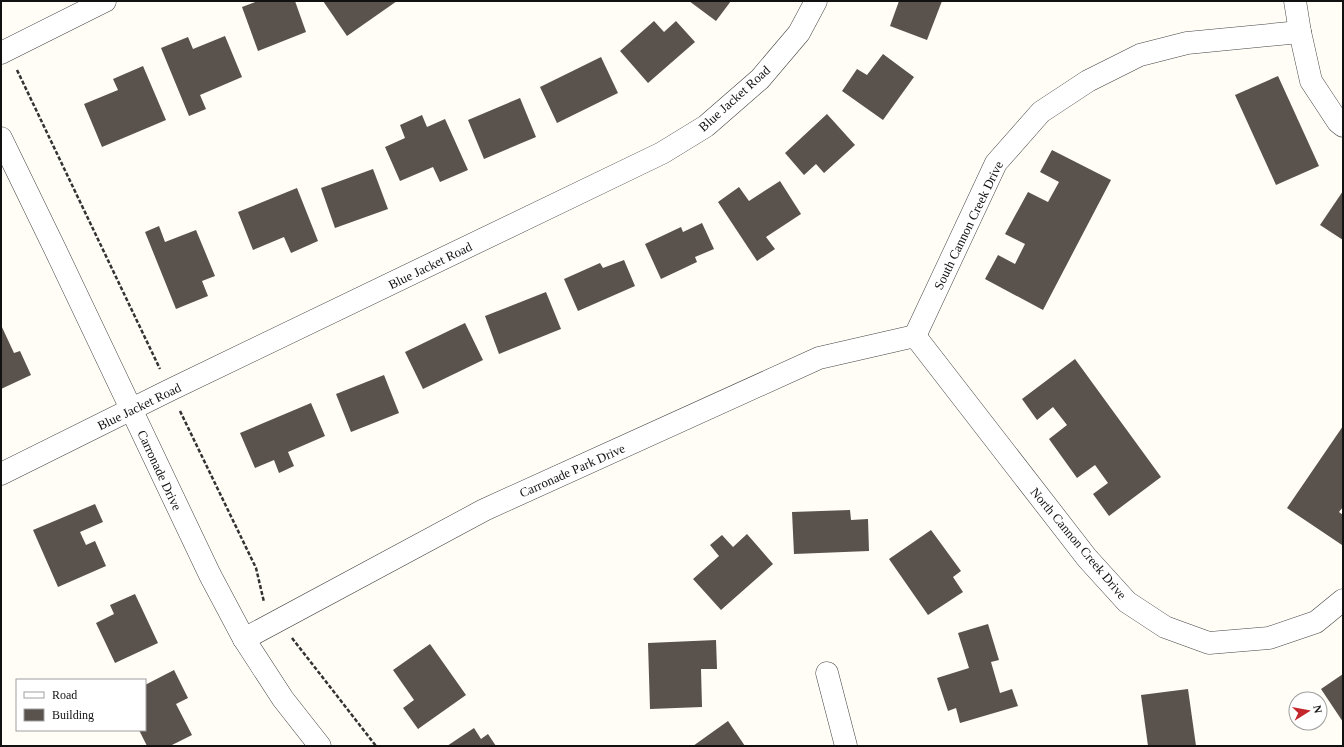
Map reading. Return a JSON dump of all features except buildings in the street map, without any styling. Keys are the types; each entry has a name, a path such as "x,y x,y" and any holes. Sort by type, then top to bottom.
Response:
{"street":[{"path":"1,53 104,1"},
{"name":"Blue Jacket Road","path":"1,474 132,409 662,153 706,126 760,79 799,32 816,1"},
{"path":"1295,1 1311,81 1338,122 1343,126"},
{"name":"South Cannon Creek Drive","path":"915,336 996,162 1041,112 1088,81 1140,55 1187,43 1300,32"},
{"name":"Carronade Drive","path":"1,138 132,409 210,575 244,639 283,698 320,746"},
{"name":"North Cannon Creek Drive","path":"915,336 1087,558 1127,602 1165,627 1209,643 1269,638 1316,622 1343,600"},
{"name":"Carronade Park Drive","path":"244,639 484,510 819,358 915,336"},
{"path":"827,673 846,746"}],"path":[{"path":"16,70 162,374"},
{"path":"177,406 256,568 260,590 267,613 289,635 376,746"}]}
